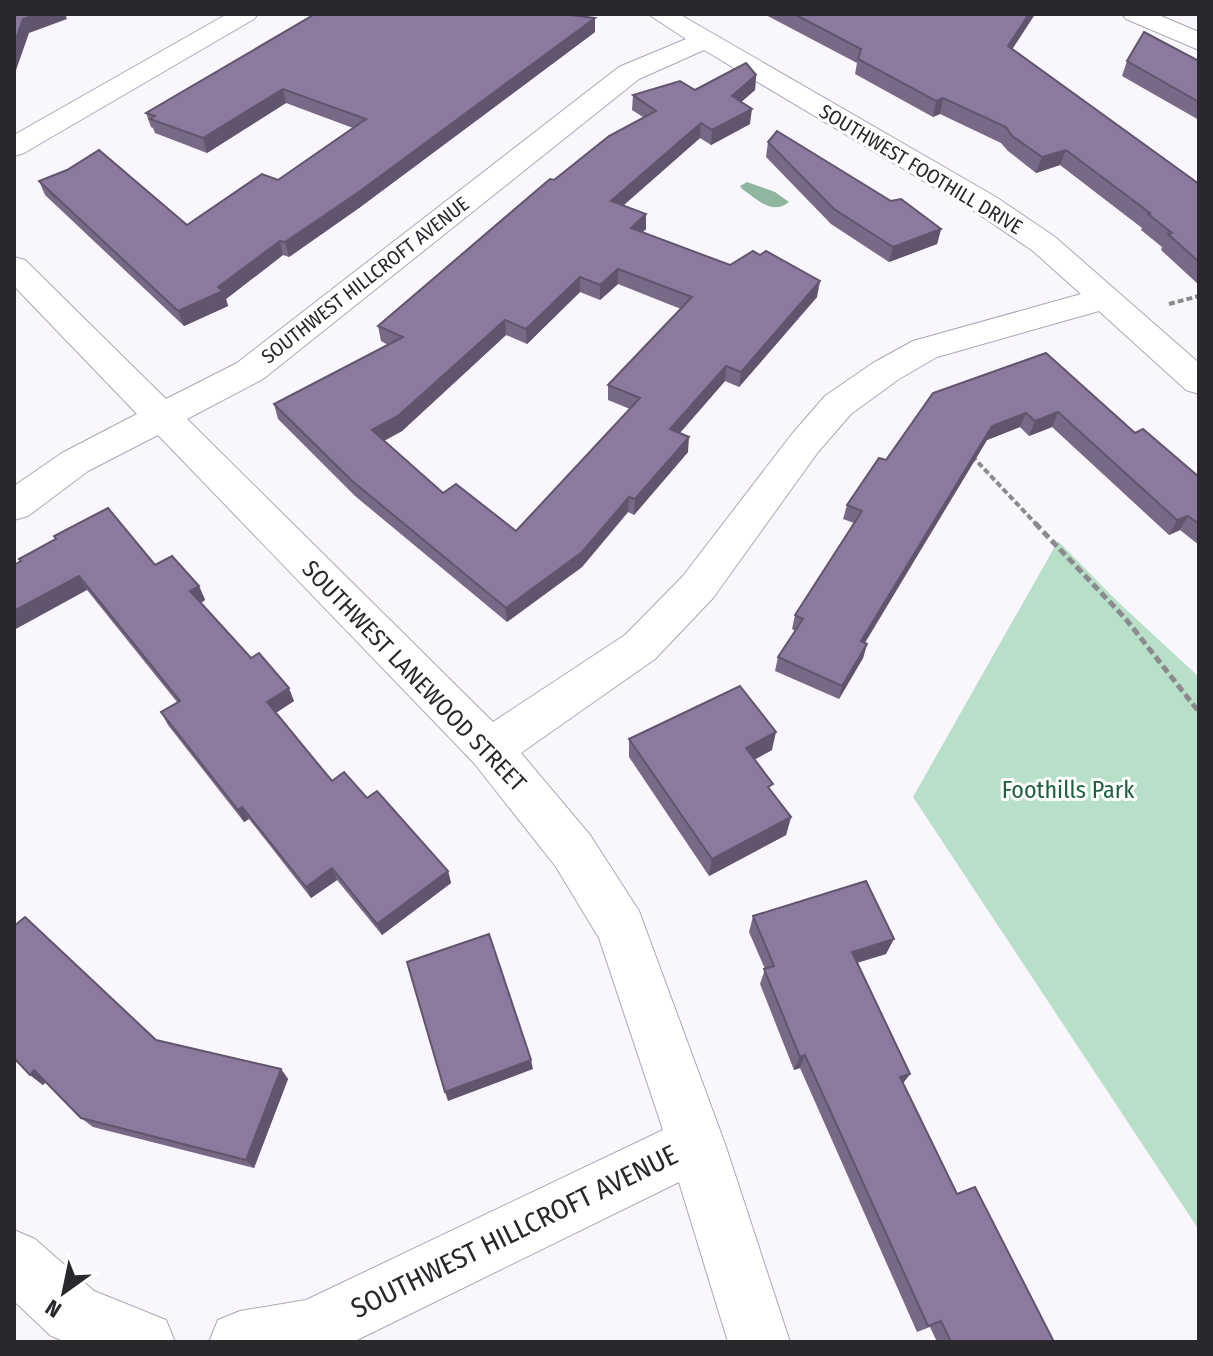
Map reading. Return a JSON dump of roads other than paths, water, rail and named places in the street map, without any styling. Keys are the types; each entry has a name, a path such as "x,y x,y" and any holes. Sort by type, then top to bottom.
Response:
{"street":[{"path":"14,147 245,14"},
{"name":"SOUTHWEST FOOTHILL DRIVE","path":"661,14 985,204 1044,244 1199,382"},
{"path":"1135,14 1199,42"},
{"name":"SOUTHWEST HILLCROFT AVENUE","path":"14,506 75,462 250,371 629,73 706,40"},
{"name":"SOUTHWEST LANEWOOD STREET","path":"14,267 490,749 573,851 621,928 696,1144 759,1342"},
{"path":"490,749 640,647 698,587 805,443 838,405 886,371 925,349 1106,298"},
{"name":"SOUTHWEST HILLCROFT AVENUE","path":"240,1342 310,1330 696,1144"},
{"path":"14,1260 73,1314 144,1342"}],"park label":[{"name":"Foothills Park","path":"1068,790"}]}
